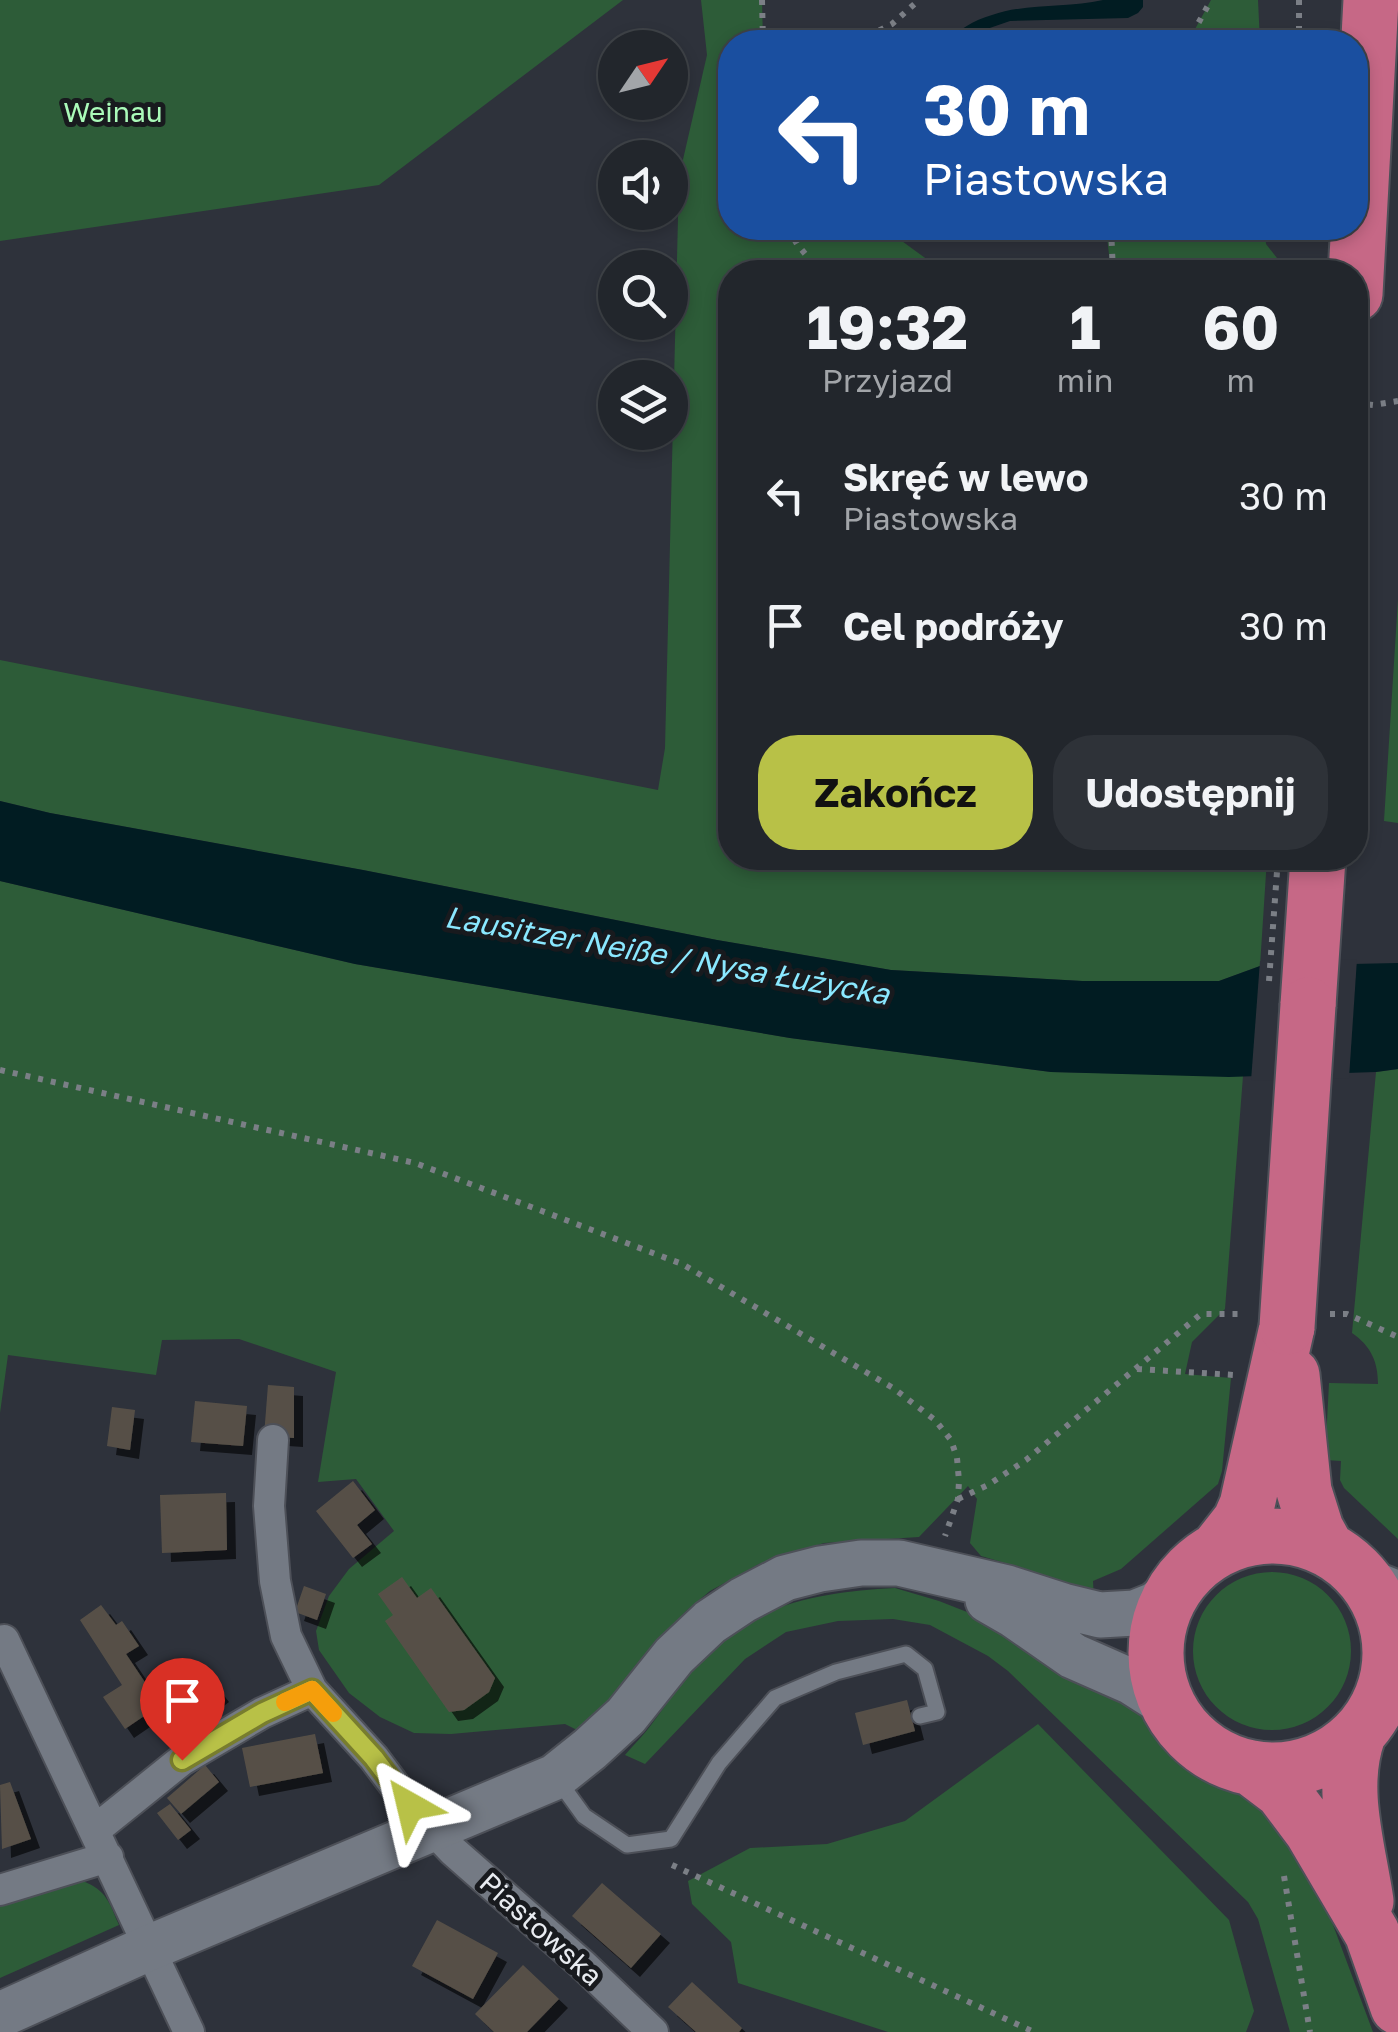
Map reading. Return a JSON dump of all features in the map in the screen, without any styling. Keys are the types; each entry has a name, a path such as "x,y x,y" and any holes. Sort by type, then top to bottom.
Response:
{"highway":[{"path":"1368,55 1371,0"},
{"path":"1317,870 1290,1318 1304,1491 1312,1518 1363,1575 1376,1599 1387,1629 1392,1676 1376,1710 1358,1735 1340,1750 1299,1768 1253,1769 1208,1751 1189,1736 1162,1695 1155,1647 1159,1623 1172,1591 1198,1562 1239,1540 1273,1536 1306,1540 1363,1575"},
{"path":"1218,1549 1247,1505 1290,1318"},
{"path":"1358,1735 1348,1791 1372,1934 1398,2007"},
{"path":"1253,1769 1282,1791 1312,1831 1372,1934"}],"street":[{"name":"Piastowska","path":"274,1440 269,1506 275,1582 286,1636 312,1690 452,1851 653,2032"},
{"path":"0,2014 556,1776 626,1716 674,1656 710,1622 786,1578 861,1563 899,1563 1100,1615 1135,1613 1172,1591"},
{"path":"933,1571 1014,1614 1073,1656 1132,1682 1168,1705"},
{"path":"0,1641 4,1640 189,2032"},
{"path":"0,1890 102,1843 182,1760 262,1713 312,1690"}],"lane":[{"path":"556,1776 584,1816 627,1844 671,1839 719,1763 776,1698 836,1672 906,1654 926,1669 937,1712 920,1716"}],"path":[{"path":"762,0 763,30"},
{"path":"880,30 919,0"},
{"path":"1195,30 1211,0"},
{"path":"1299,0 1299,30"},
{"path":"795,240 810,260"},
{"path":"1368,404 1398,402"},
{"path":"0,1070 415,1163 682,1264 892,1388 935,1420 951,1440 960,1481 958,1499 933,1571"},
{"path":"958,1499 1026,1460 1201,1314 1290,1318 1347,1314 1398,1337"},
{"path":"1136,1368 1241,1375"},
{"path":"627,1844 1034,2032"},
{"path":"1282,1863 1310,2032"}],"green space":[{"name":"Weinau","path":"0,0 623,0 379,185 0,241"},
{"path":"701,0 762,0 763,30 718,30 718,240 900,240 928,260 718,260 718,870 1266,870 1260,966 1219,981 1082,981 891,970 0,801 0,660 658,790 665,748 672,450 688,450 688,360 675,360 675,340 688,340 688,250 677,250 678,230 688,230 687,140 707,55"},
{"path":"1211,0 1258,0 1259,30 1195,30"},
{"path":"1107,240 1266,240 1279,260 1110,260"},
{"path":"1398,599 1398,823 1384,821"},
{"path":"0,881 355,964 790,1038 1051,1072 1243,1076 1225,1309 1192,1342 1185,1374 1231,1378 1218,1484 1121,1569 1093,1581 1094,1600 1059,1589 1022,1568 981,1556 970,1543 977,1499 968,1486 919,1537 824,1543 759,1564 710,1591 686,1611 620,1692 579,1731 565,1724 451,1734 414,1733 380,1717 349,1693 319,1650 316,1631 329,1596 349,1569 394,1531 356,1479 318,1482 336,1372 239,1339 162,1340 156,1375 8,1355 0,1413"},
{"path":"1398,1069 1398,1539 1344,1488 1340,1480 1341,1461 1325,1460 1329,1383 1378,1384 1372,1355 1352,1333 1376,1072"},
{"path":"1272,1572 1302,1578 1328,1595 1345,1621 1351,1651 1345,1681 1328,1707 1302,1724 1272,1730 1242,1724 1216,1707 1199,1681 1193,1651 1199,1621 1216,1595 1242,1578"},
{"path":"895,1588 990,1621 1141,1704 1194,1766 1215,1778 1258,1791 1317,1882 1373,2032 1290,2032 1258,1919 1248,1902 1008,1671 930,1625 893,1619 838,1621 786,1632 745,1659 645,1764 625,1755 698,1662 731,1631 790,1604 852,1591"},
{"path":"1038,1724 1229,1920 1254,2011 1246,2032 888,2032 738,1983 731,1942 692,1904 688,1881 750,1848 827,1844 905,1821"},
{"path":"83,1881 102,1893 119,1925 0,1978 0,1901 61,1882"}],"water":[{"path":"1143,0 1138,13 1128,18 1010,21 984,30 961,30 1005,11"},
{"name":"Lausitzer Neiße / Nysa Łużycka","path":"0,801 891,970 1082,981 1219,981 1260,966 1398,963 1398,1069 1229,1077 1051,1072 790,1038 355,964 0,881"}],"pier":[{"path":"1357,959 1349,1078 1251,1081 1260,961"}],"building":[{"path":"268,1385 294,1387 294,1438 264,1436"},
{"path":"195,1401 247,1406 243,1446 191,1442"},
{"path":"112,1407 135,1410 130,1450 107,1446"},
{"path":"353,1481 375,1510 357,1525 372,1544 353,1558 316,1511"},
{"path":"226,1493 227,1550 162,1553 160,1495"},
{"path":"402,1577 417,1598 431,1588 495,1678 489,1692 464,1710 449,1712 385,1621 393,1615 378,1594"},
{"path":"304,1586 326,1594 317,1620 295,1612"},
{"path":"101,1605 116,1625 122,1621 139,1646 126,1654 169,1718 156,1727 147,1714 125,1729 103,1697 122,1685 80,1620"},
{"path":"203,1671 220,1693 193,1714 176,1692"},
{"path":"907,1700 915,1731 863,1745 855,1713"},
{"path":"315,1734 323,1773 250,1787 242,1748"},
{"path":"205,1765 219,1782 181,1814 167,1798"},
{"path":"10,1782 31,1839 2,1849 0,1785"},
{"path":"170,1804 191,1830 178,1840 157,1813"},
{"path":"602,1883 661,1934 631,1968 572,1916"},
{"path":"437,1920 498,1953 473,1999 412,1966"},
{"path":"523,1965 559,1999 527,2032 494,2032 475,2014"},
{"path":"692,1982 742,2028 739,2032 696,2032 668,2007"}],"slow traffic":[{"path":"285,1702 312,1690 333,1713"}],"route":[{"path":"182,1760 262,1713 312,1690 374,1758 410,1806"}]}
